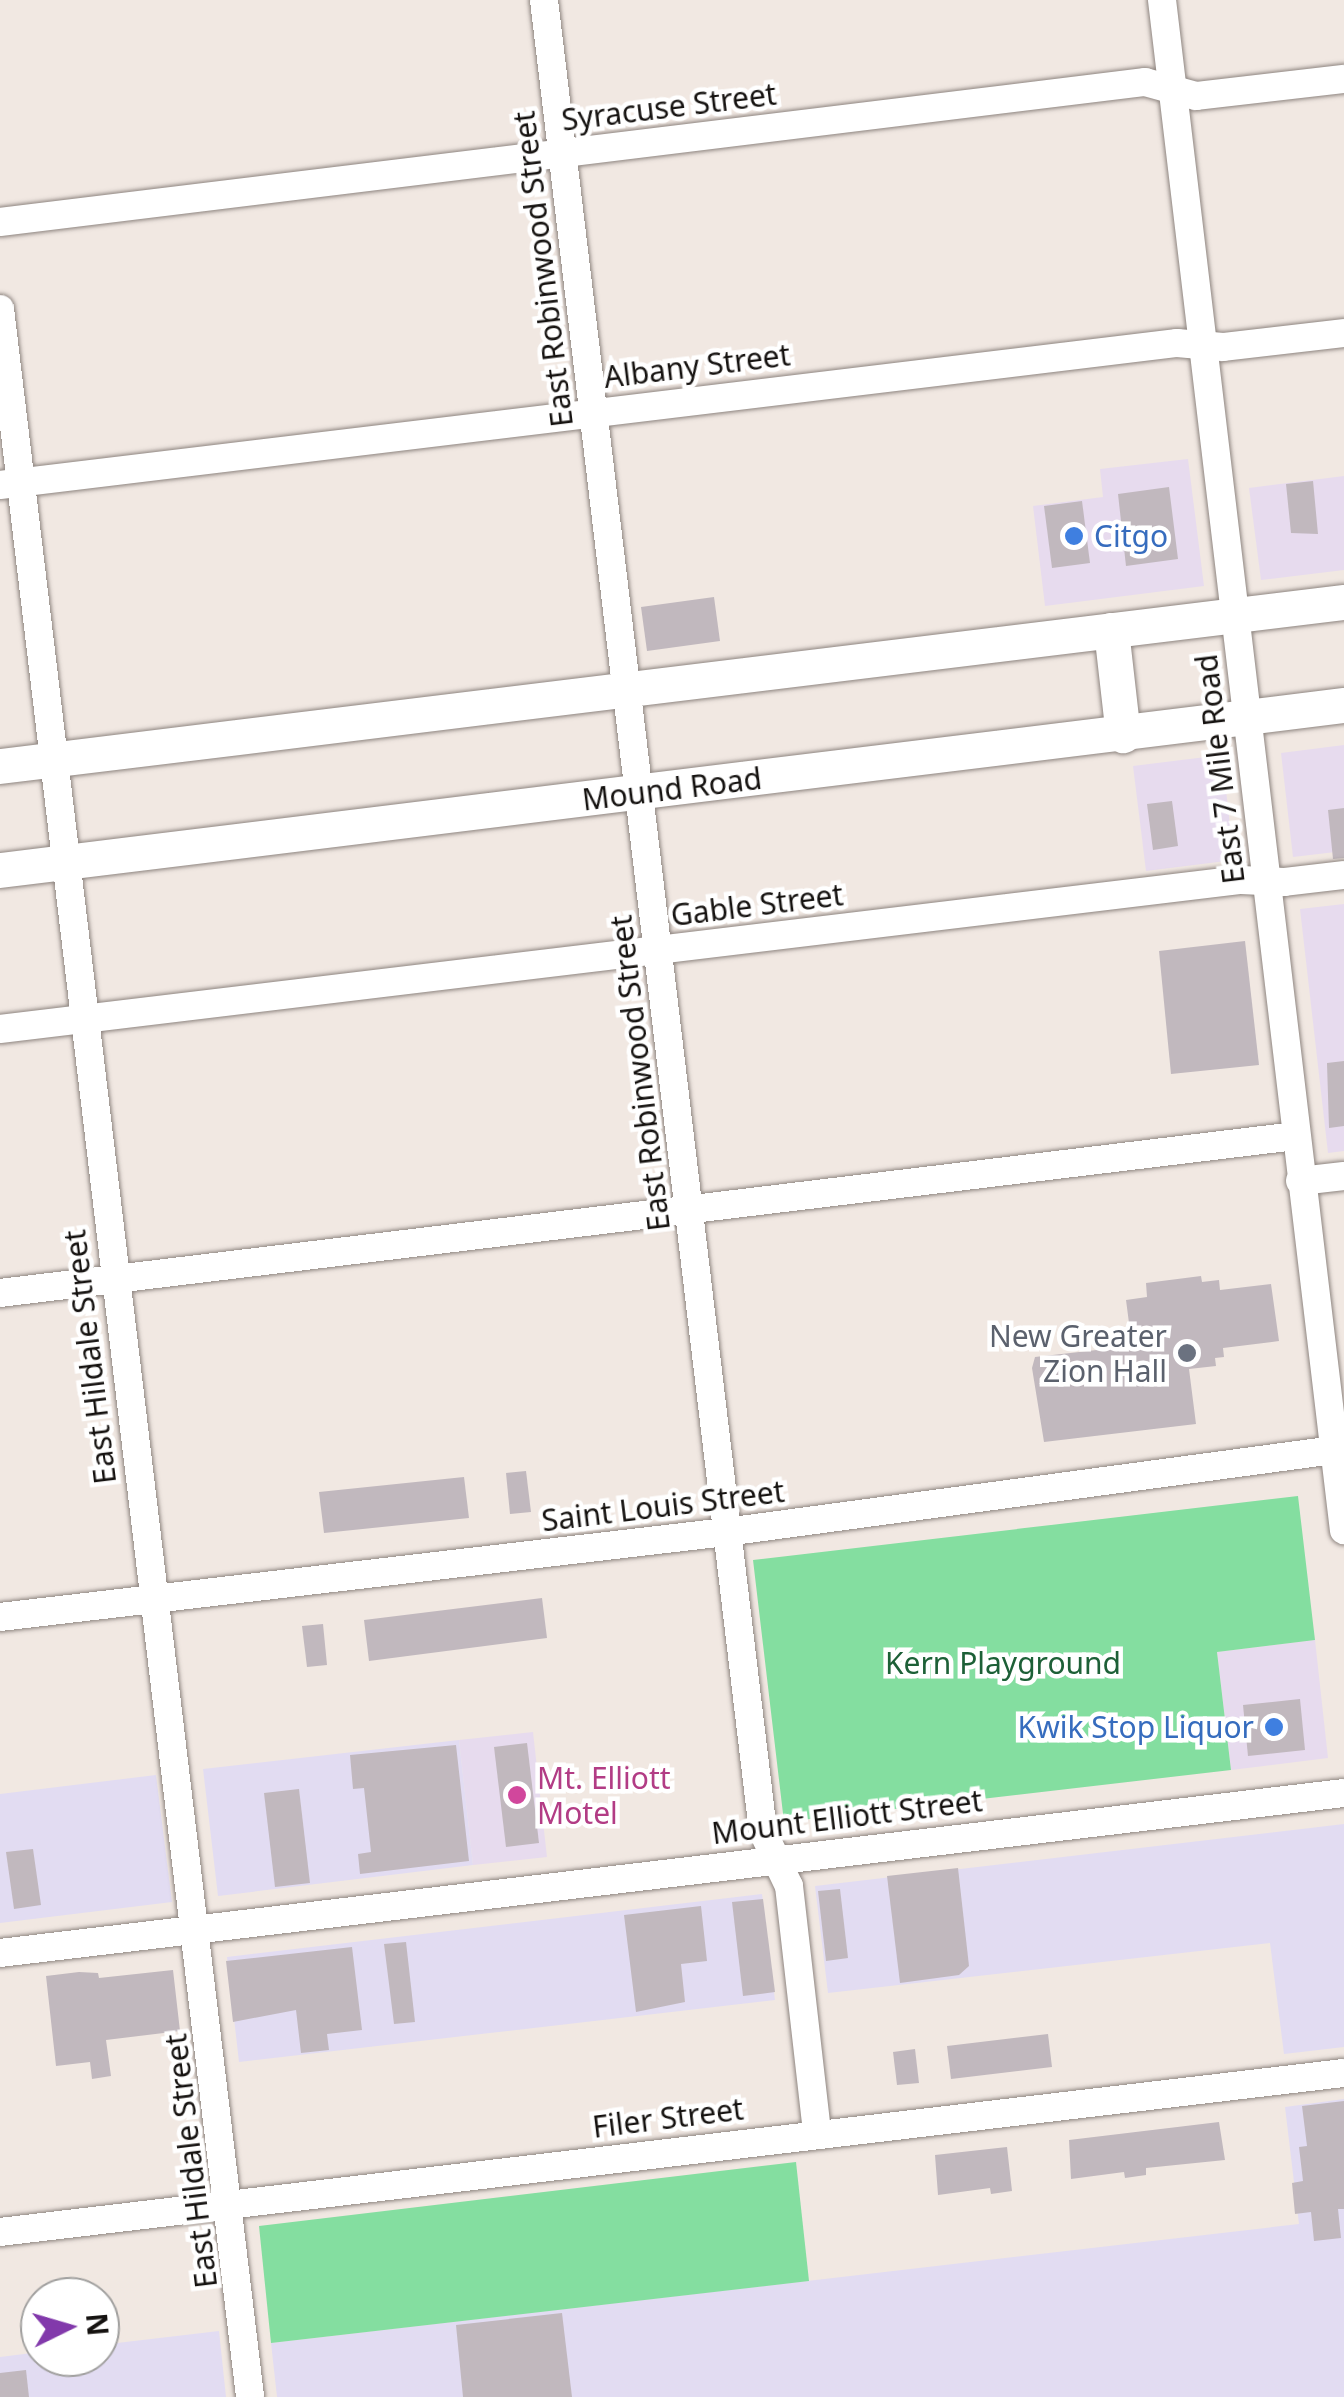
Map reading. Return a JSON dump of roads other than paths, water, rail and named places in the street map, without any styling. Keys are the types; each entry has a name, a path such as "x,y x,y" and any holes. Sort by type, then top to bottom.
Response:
{"main road":[{"path":"0,766 1344,602"},
{"path":"1111,630 1123,734"},
{"name":"Mound Road","path":"0,870 1344,705"}],"street":[{"name":"East Robinwood Street","path":"544,0 763,1832 789,1886 817,2134"},
{"name":"East 7 Mile Road","path":"1162,0 1344,1530"},
{"name":"Syracuse Street","path":"0,222 1145,82 1196,96 1344,79"},
{"name":"East Hildale Street","path":"0,309 10,484 65,863 250,2397"},
{"name":"Albany Street","path":"10,484 592,412 1201,344 1223,347 1344,333"},
{"name":"Gable Street","path":"0,1029 658,950 1266,881 1344,876"},
{"path":"0,1293 1295,1136"},
{"path":"1300,1181 1344,1176"},
{"name":"Saint Louis Street","path":"0,1617 726,1532 1334,1450"},
{"name":"Mount Elliott Street","path":"0,1954 1344,1792"},
{"name":"Filer Street","path":"0,2232 1344,2073"}],"place":[{"name":"Citgo","path":"1074,536"},
{"name":"New Greater Zion Hall","path":"1187,1353"},
{"name":"Kwik Stop Liquor","path":"1274,1727"},
{"name":"Mt. Elliott Motel","path":"517,1795"}],"park label":[{"name":"Kern Playground","path":"1003,1663"}]}
